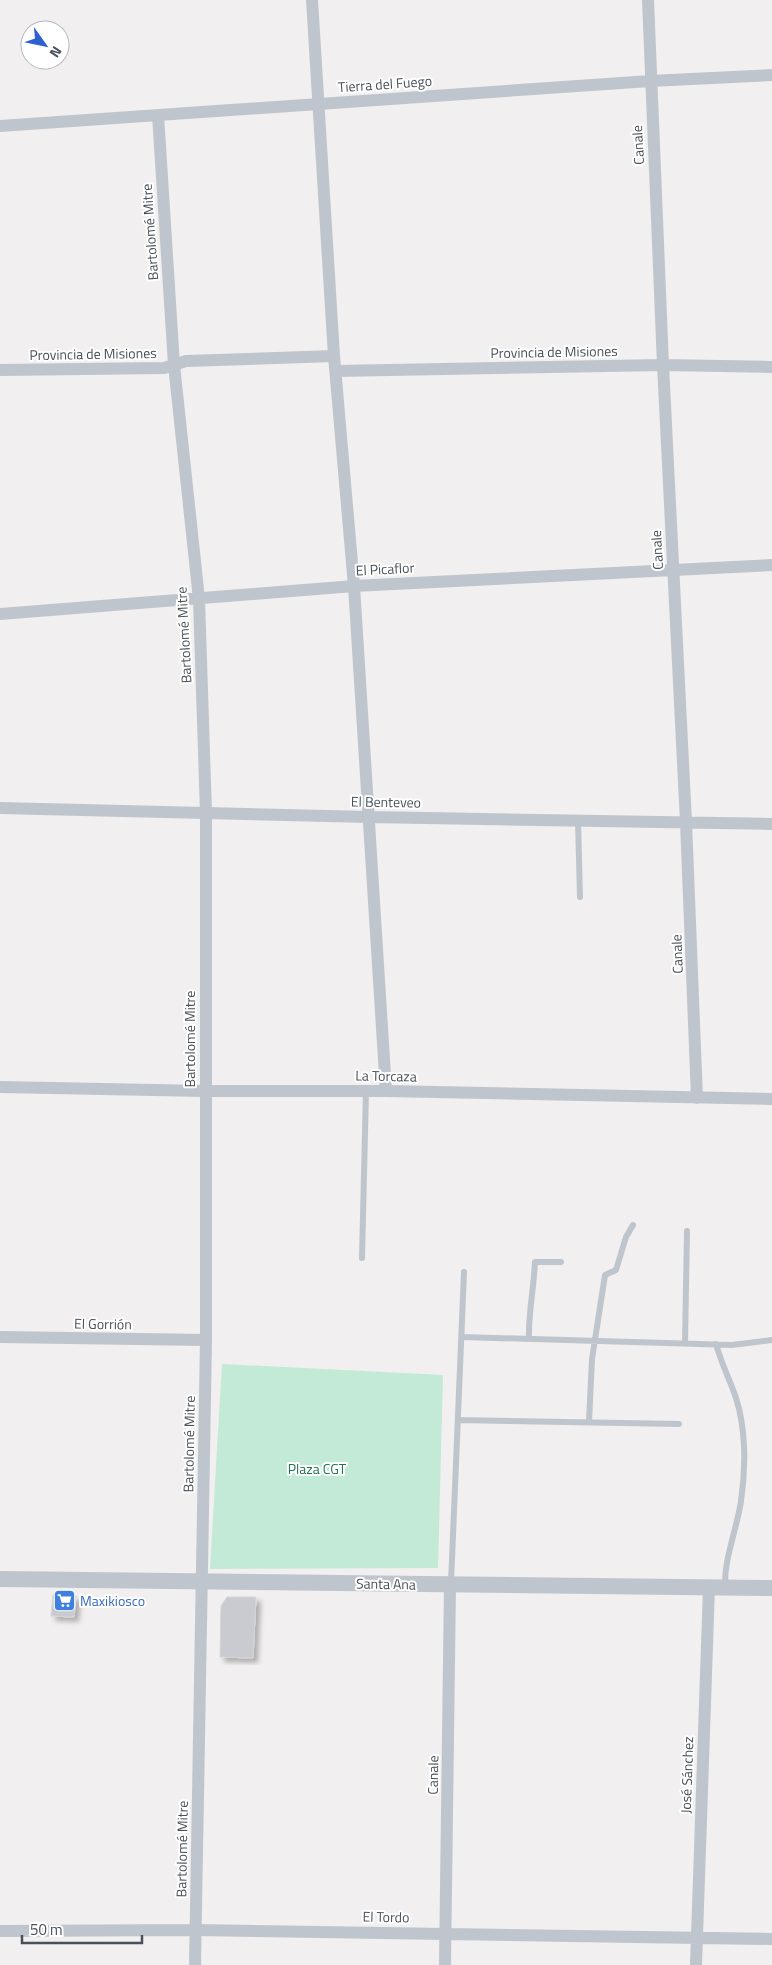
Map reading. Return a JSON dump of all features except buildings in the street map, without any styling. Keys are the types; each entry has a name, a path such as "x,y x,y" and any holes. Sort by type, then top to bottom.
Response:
{"street":[{"path":"312,0 334,356 354,586 386,1091"},
{"name":"Canale","path":"648,0 650,81 686,822 697,1098"},
{"name":"Tierra del Fuego","path":"0,126 650,81 772,75"},
{"name":"Bartolomé Mitre","path":"158,115 174,365 199,599 206,813 206,1340 194,1965"},
{"name":"Provincia de Misiones","path":"0,370 164,368 186,361 334,356"},
{"name":"Provincia de Misiones","path":"336,371 663,365 772,367"},
{"name":"El Picaflor","path":"0,614 354,586 772,565"},
{"name":"El Benteveo","path":"0,808 772,824"},
{"name":"La Torcaza","path":"0,1087 205,1091 386,1091 772,1099"},
{"name":"El Gorrión","path":"0,1338 206,1340"},
{"name":"Santa Ana","path":"0,1580 772,1588"},
{"name":"Canale","path":"445,1965 450,1584"},
{"name":"José Sánchez","path":"696,1965 709,1587"},
{"name":"El Tordo","path":"0,1931 196,1930 772,1939"}],"lane":[{"path":"578,820 580,897"},
{"path":"362,1258 366,1091"},
{"path":"589,1421 592,1359 605,1275 616,1270 626,1237 633,1225"},
{"path":"685,1343 687,1231"},
{"path":"529,1339 528,1324 531,1314 536,1262 561,1262"},
{"path":"450,1584 464,1272"},
{"path":"462,1337 732,1345 772,1340"},
{"path":"716,1344 720,1360 736,1399 740,1416 743,1447 741,1500 725,1577 725,1587"},
{"path":"458,1420 679,1424"}],"green space":[{"name":"Plaza CGT","path":"222,1364 443,1375 438,1568 210,1569"}],"place":[{"name":"Maxikiosco","path":"64,1601"}]}
